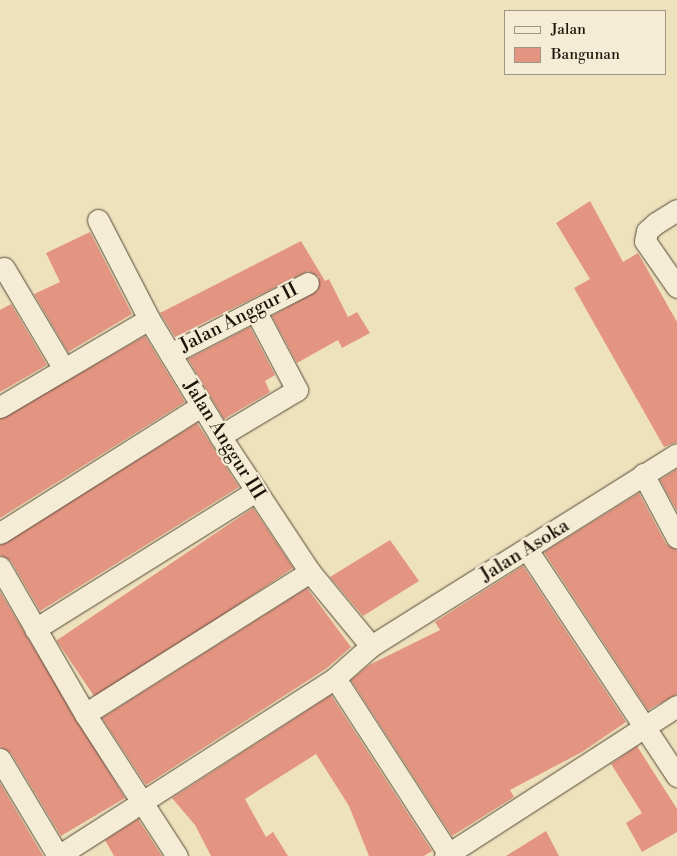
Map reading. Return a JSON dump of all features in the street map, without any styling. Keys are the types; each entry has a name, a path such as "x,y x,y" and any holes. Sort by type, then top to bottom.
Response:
{"street":[{"path":"677,210 647,231 646,241 677,287"},
{"name":"Jalan Anggur III","path":"98,220 149,319 200,406 310,572 371,646"},
{"path":"4,268 64,370"},
{"name":"Jalan Anggur II","path":"170,354 308,283"},
{"path":"220,436 297,390 255,310"},
{"path":"0,407 149,319"},
{"path":"0,533 200,406"},
{"name":"Jalan Asoka","path":"58,856 335,678 371,646 528,551 643,474 677,454"},
{"path":"643,474 677,538"},
{"path":"35,629 256,492"},
{"path":"528,551 677,776"},
{"path":"0,567 84,714 177,856"},
{"path":"84,714 310,572"},
{"path":"335,678 446,855 677,706"},
{"path":"0,759 58,856"}],"building":[{"path":"590,201 623,262 638,253 677,322 677,442 664,447 574,288 590,279 556,223"},
{"path":"90,232 132,314 68,352 34,294 60,282 46,253"},
{"path":"301,241 325,281 329,279 348,317 357,312 370,333 342,348 338,340 297,363 272,316 318,290 319,277 308,271 175,337 160,313"},
{"path":"11,304 47,365 0,392 0,310"},
{"path":"250,327 275,375 265,381 270,392 224,419 188,359"},
{"path":"145,336 185,402 0,518 0,419"},
{"path":"197,423 239,487 40,611 11,561 0,555 0,545"},
{"path":"677,469 677,511 660,480"},
{"path":"639,493 666,544 677,550 677,694 648,710 544,552"},
{"path":"253,508 293,568 97,700 57,641"},
{"path":"390,540 419,581 363,616 330,577"},
{"path":"523,566 626,722 582,752 510,790 514,797 452,836 351,680 369,665 440,630 435,622"},
{"path":"307,588 351,647 327,668 146,785 102,718"},
{"path":"0,592 125,798 61,836 11,753 0,747"},
{"path":"331,695 432,851 424,856 369,856 349,806 316,754 245,799 266,837 273,832 288,856 211,856 195,825 172,798"},
{"path":"637,746 677,809 677,832 642,852 626,823 642,813 611,764"},
{"path":"0,783 43,856 0,856"},
{"path":"138,819 162,856 114,856 105,840"},
{"path":"546,831 559,856 506,856"}]}
